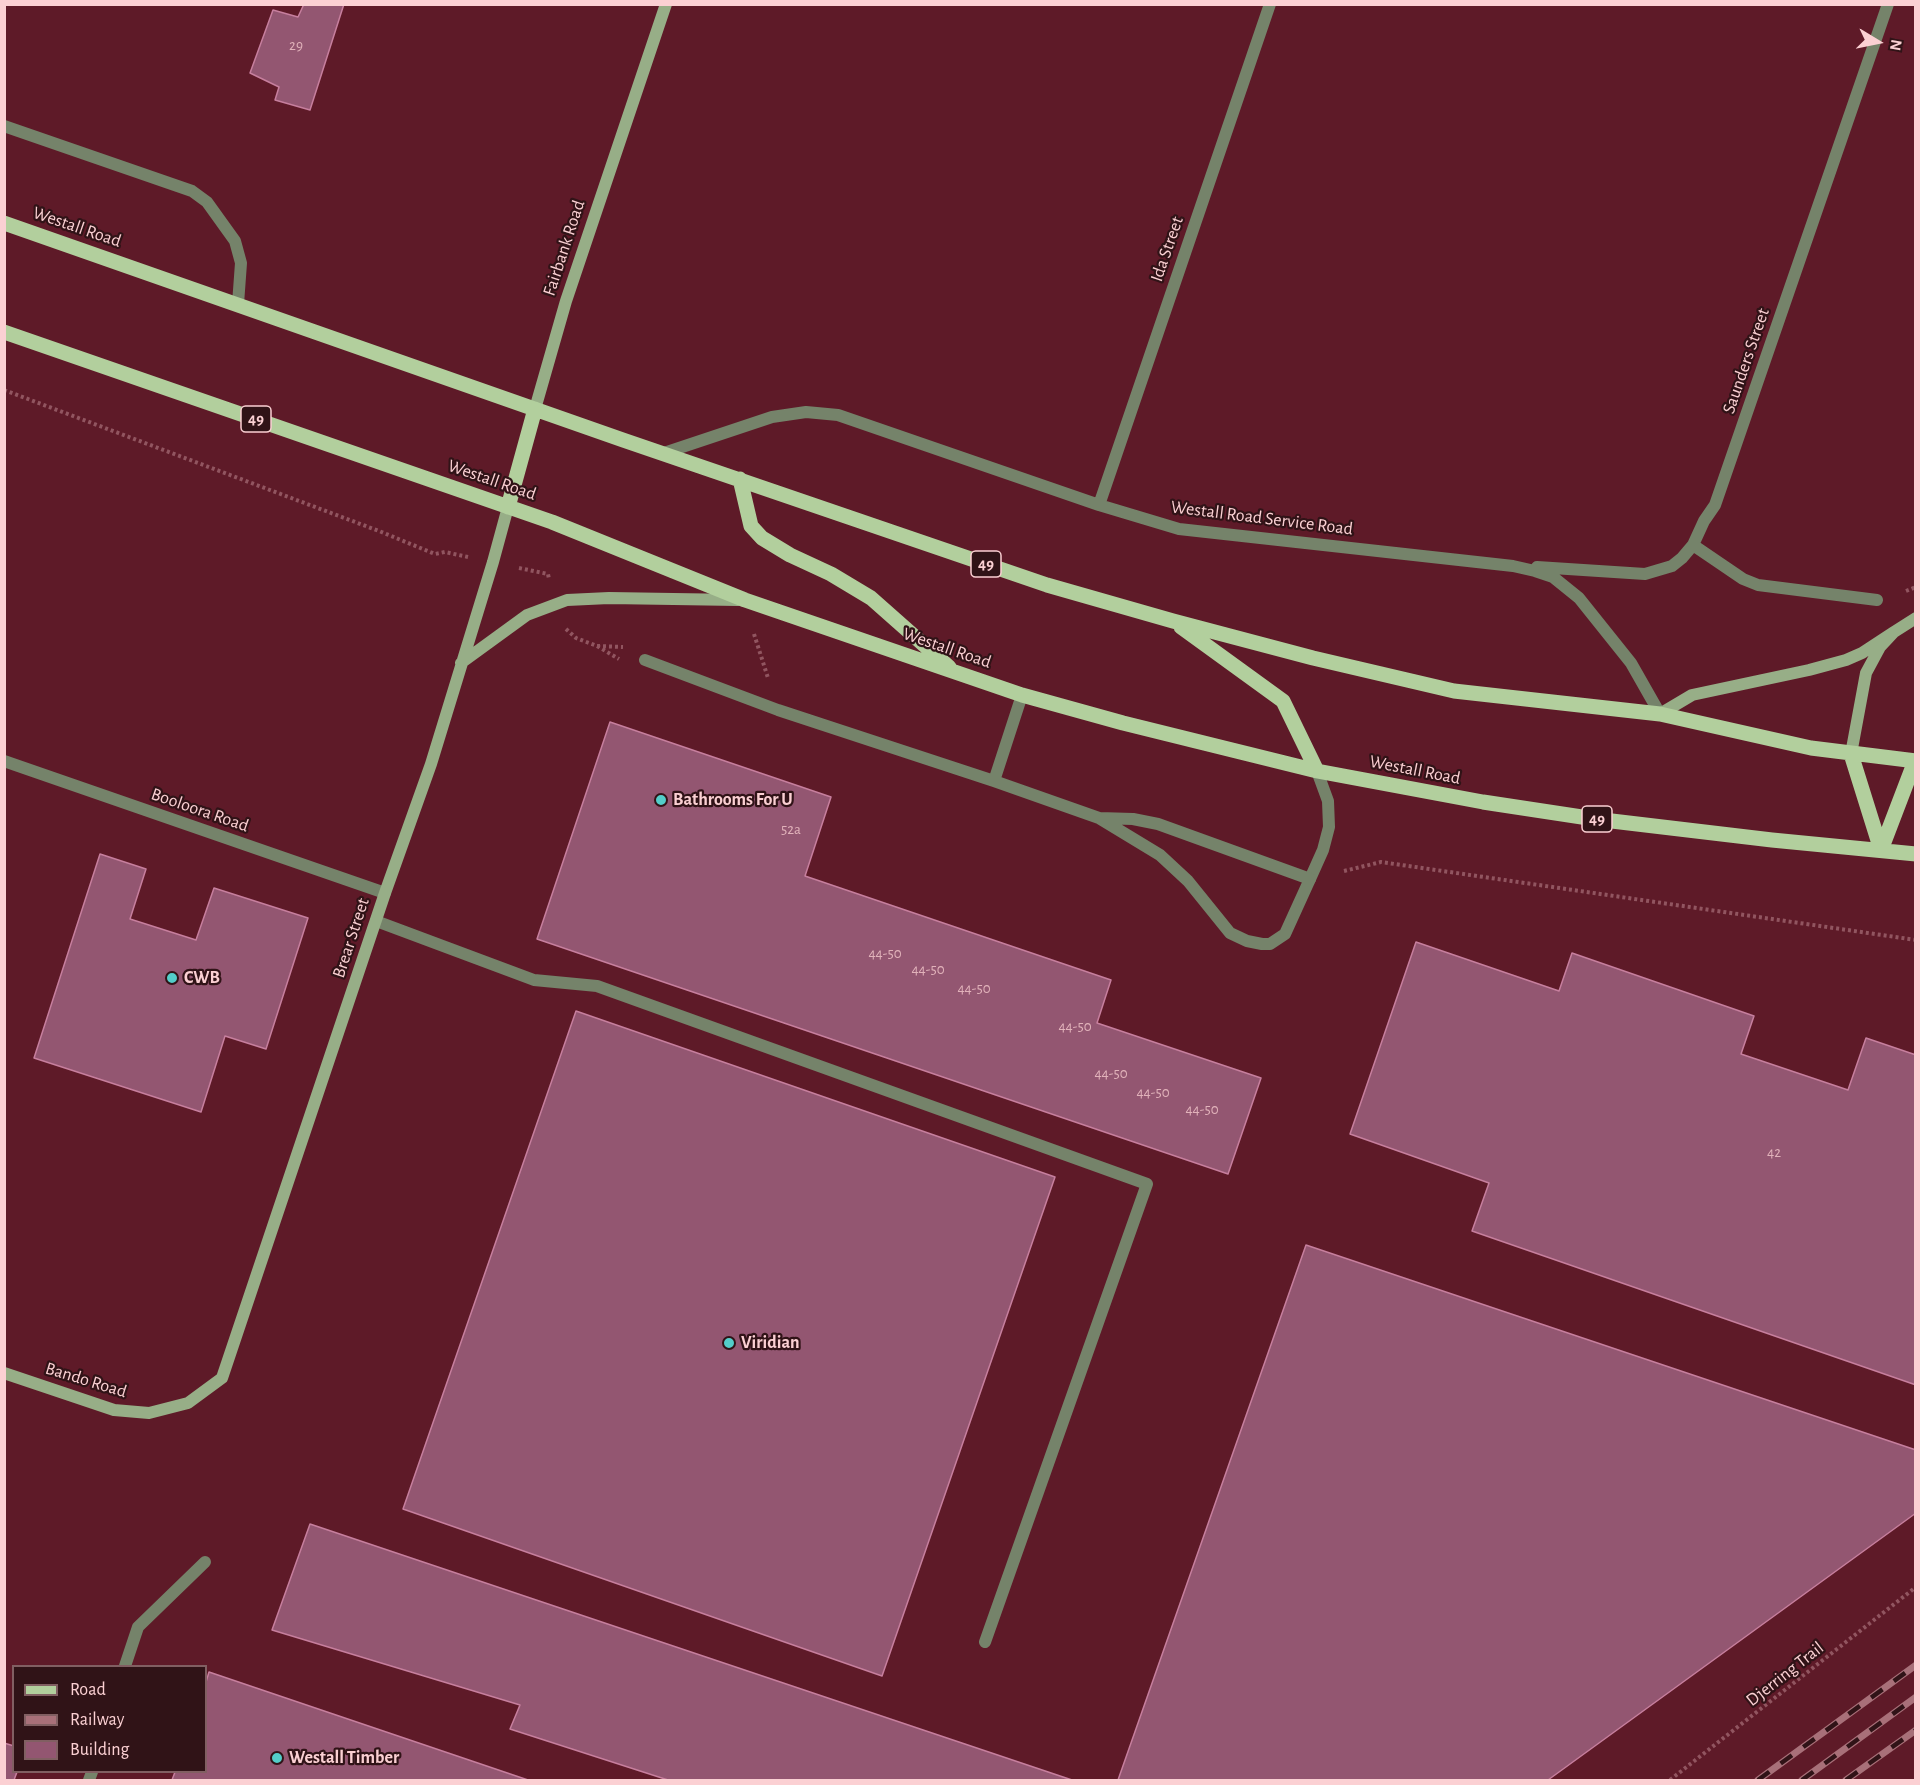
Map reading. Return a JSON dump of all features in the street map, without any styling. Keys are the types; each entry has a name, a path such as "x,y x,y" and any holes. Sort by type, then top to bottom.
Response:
{"main road":[{"name":"Fairbank Road","path":"508,507 566,301 666,4"},
{"name":"Westall Road","path":"4,223 1047,585 1173,621 1313,658 1455,691 1660,714 1811,748 1915,760"},
{"name":"Westall Road","path":"4,332 508,507 599,540 745,600 1022,695 1317,771 1483,802 1595,819 1916,854"},
{"path":"741,479 751,526 762,538 871,598 954,671"},
{"name":"Brear Street","path":"222,1378 385,893 431,764 494,562 508,507"},
{"path":"461,663 526,615 567,600 609,598 745,600"},
{"path":"1660,714 1692,695 1846,660 1916,618"},
{"path":"1173,621 1283,701 1317,771"},
{"path":"1881,850 1851,754 1866,673 1880,647 1894,632"},
{"path":"1881,850 1915,760"},
{"name":"Bando Road","path":"4,1373 114,1410 149,1413 188,1403 222,1378"}],"street":[{"name":"Ida Street","path":"1099,505 1269,4"},
{"name":"Saunders Street","path":"1513,566 1645,574 1672,566 1693,545 1704,521 1715,505 1888,4"},
{"path":"4,126 192,191 207,202 235,241 241,263 238,304"},
{"name":"Westall Road Service Road","path":"664,453 771,417 806,412 838,415 1099,505 1179,529 1513,566 1553,578 1579,598 1631,663 1660,714"},
{"path":"1693,545 1738,576 1758,585 1877,600"},
{"path":"645,660 778,710 1099,818 1160,855 1188,881 1230,933 1255,943 1270,944 1285,934 1323,850 1329,827 1328,801 1317,771"},
{"path":"994,781 1022,695"},
{"name":"Booloora Road","path":"4,761 385,893"},
{"path":"1099,818 1133,819 1158,825 1310,879"},
{"path":"376,921 534,980 597,986 1147,1184 985,1642"},
{"path":"125,1665 138,1627 205,1562"}],"path":[{"path":"4,390 435,554 445,552 494,562"},
{"path":"547,574 549,566"},
{"path":"745,600 778,710"},
{"path":"1310,879 1381,862 1916,940"},
{"name":"Djerring Trail","path":"1670,1780 1916,1587"}],"building":[{"path":"304,4 344,4 310,110 275,100 279,87 250,73 273,10 298,17"},
{"path":"610,722 831,797 805,876 1111,980 1097,1023 1261,1078 1228,1174 537,939"},
{"path":"100,854 146,869 130,919 196,940 214,888 308,918 266,1049 225,1036 201,1112 34,1058"},
{"path":"1416,942 1559,991 1572,953 1754,1016 1741,1054 1848,1090 1866,1038 1916,1055 1916,1385 1472,1231 1489,1183 1350,1134"},
{"name":"Viridian","path":"576,1011 1055,1177 882,1676 403,1509"},
{"path":"1306,1245 1916,1450 1916,1513 1548,1780 1118,1780"},
{"path":"310,1524 1072,1780 668,1780 510,1729 520,1705 272,1630"},
{"path":"209,1672 528,1780 172,1780 175,1773 207,1773 207,1679"},
{"path":"4,1743 12,1745 12,1773 17,1773 14,1780 4,1780"}],"railway":[{"path":"1758,1780 1916,1665"},
{"path":"1802,1780 1916,1697"},
{"path":"1846,1780 1916,1730"}],"place":[{"name":"Bathrooms For U","path":"661,800"},
{"name":"CWB","path":"172,978"},
{"name":"Viridian","path":"729,1343"},
{"name":"Westall Timber","path":"277,1758"}]}
